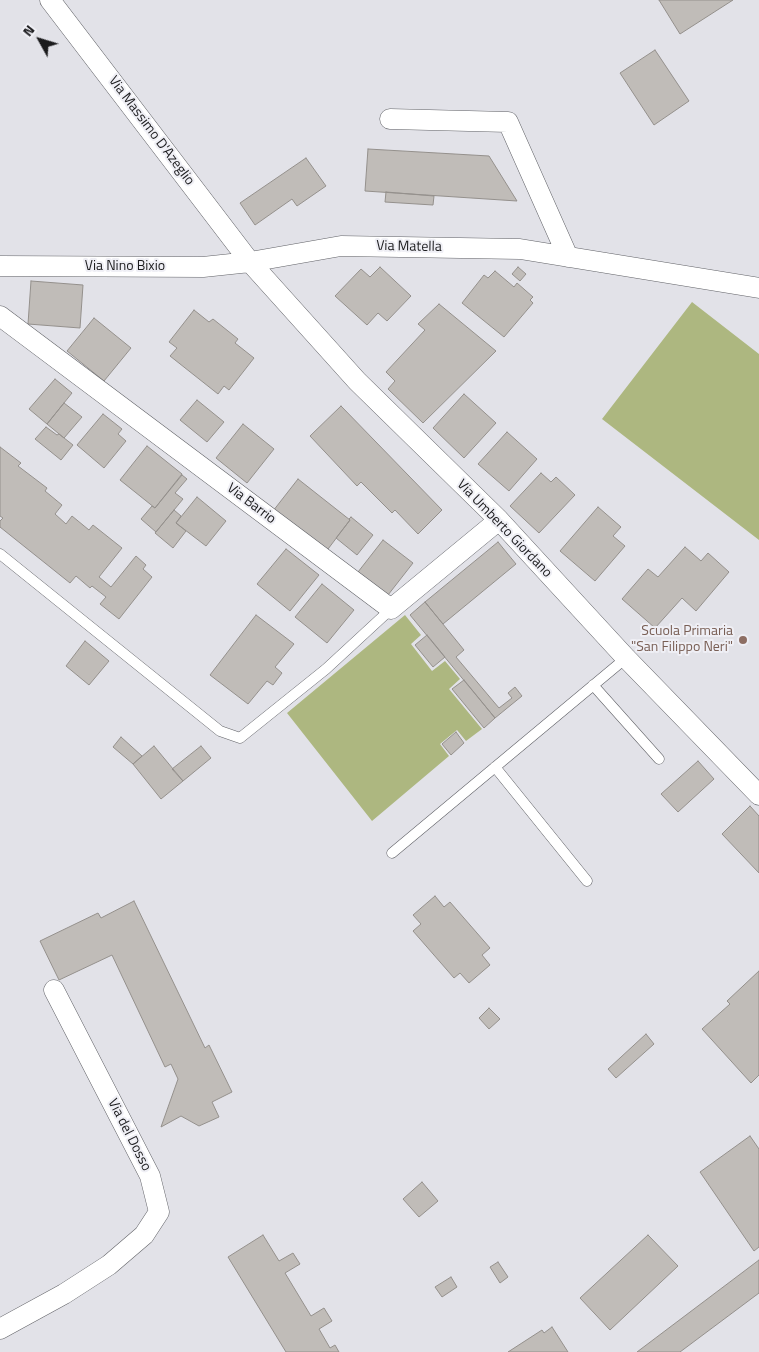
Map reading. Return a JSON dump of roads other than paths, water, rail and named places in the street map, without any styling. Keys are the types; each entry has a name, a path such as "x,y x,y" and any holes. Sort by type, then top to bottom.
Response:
{"street":[{"name":"Via Massimo D'Azeglio","path":"50,0 250,262"},
{"path":"390,119 508,122 568,257"},
{"name":"Via Matella","path":"250,262 341,246 520,249 759,288"},
{"name":"Via Nino Bixio","path":"0,266 203,267 250,262"},
{"name":"Via Umberto Giordano","path":"250,262 357,381 499,520 626,658 759,794"},
{"name":"Via Barrio","path":"0,316 391,609"},
{"path":"391,609 499,520"},
{"name":"Via del Dosso","path":"0,1329 64,1294 109,1265 144,1235 159,1212 150,1176 54,990"}],"lane":[{"path":"0,554 220,731 240,738 326,669 391,609"},
{"path":"392,853 626,658"},
{"path":"593,685 659,759"},
{"path":"495,767 588,881"}],"place":[{"name":"Scuola Primaria \"San Filippo Neri\"","path":"743,640"}]}
